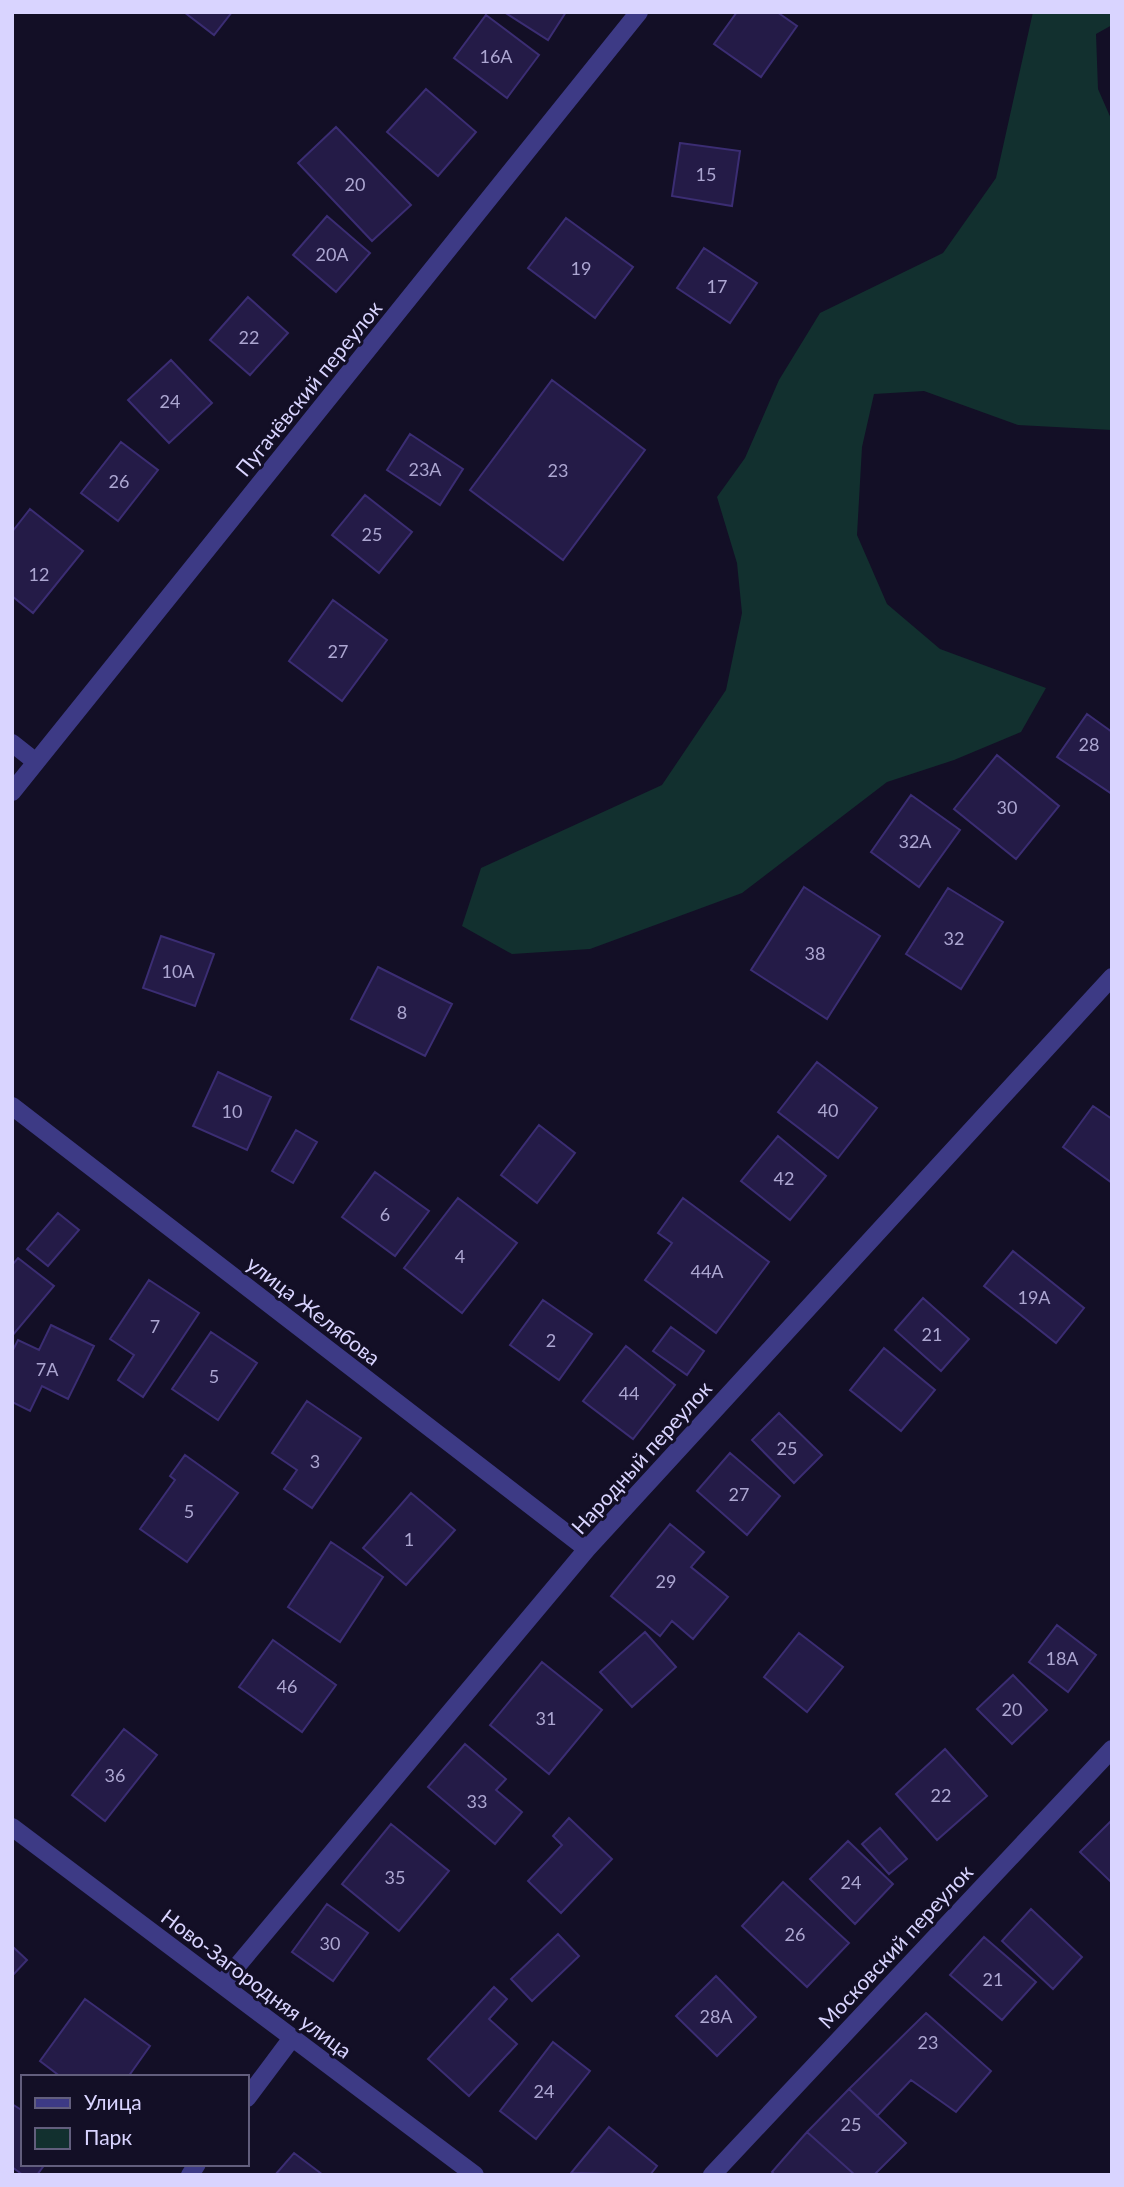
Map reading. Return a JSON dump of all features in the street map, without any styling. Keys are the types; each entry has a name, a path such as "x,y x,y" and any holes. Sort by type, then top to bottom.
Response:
{"street":[{"name":"Пугачёвский переулок","path":"12,792 639,12"},
{"path":"12,743 36,762"},
{"name":"Народный переулок","path":"222,1984 587,1549 1112,976"},
{"name":"улица Желябова","path":"12,1106 587,1549"},
{"name":"Московский переулок","path":"712,2175 1112,1749"},
{"name":"Ново-Загородняя улица","path":"12,1827 475,2175"},
{"path":"248,2097 292,2038"}],"green space":[{"path":"1033,12 1112,12 1112,25 1096,34 1098,89 1112,121 1112,430 1018,425 924,391 874,394 862,447 857,535 887,604 940,649 1046,688 1021,732 954,760 887,782 742,893 590,949 512,954 462,926 481,868 662,785 726,690 742,613 737,563 717,497 745,458 779,380 820,313 943,253 996,178"}],"building":[{"path":"184,12 232,12 214,35"},
{"path":"504,12 566,12 548,40"},
{"path":"737,12 777,12 797,26 761,77 714,44"},
{"path":"486,15 539,55 507,98 454,58"},
{"path":"426,89 476,132 438,176 387,132"},
{"path":"336,127 411,205 372,241 298,163"},
{"path":"680,143 740,151 732,206 672,196"},
{"path":"327,216 370,253 336,292 293,255"},
{"path":"566,218 633,267 595,318 528,268"},
{"path":"704,248 757,283 730,323 677,288"},
{"path":"248,297 288,333 250,375 210,340"},
{"path":"171,360 212,403 169,443 128,400"},
{"path":"552,380 645,450 563,560 470,490"},
{"path":"410,434 463,469 440,505 387,470"},
{"path":"121,442 158,470 118,521 81,493"},
{"path":"365,495 412,532 379,573 332,535"},
{"path":"30,509 83,551 33,613 12,596 12,532"},
{"path":"333,600 387,640 342,701 289,661"},
{"path":"1087,714 1112,732 1112,794 1057,757"},
{"path":"997,755 1059,806 1016,859 954,809"},
{"path":"911,795 960,830 919,887 871,852"},
{"path":"804,887 880,936 827,1019 751,970"},
{"path":"948,888 1003,922 961,989 906,954"},
{"path":"161,936 214,954 195,1006 143,988"},
{"path":"378,967 452,1004 425,1056 351,1019"},
{"path":"817,1062 877,1108 838,1158 778,1112"},
{"path":"218,1072 271,1097 247,1150 193,1126"},
{"path":"1093,1106 1112,1119 1112,1183 1063,1147"},
{"path":"539,1125 575,1153 537,1203 501,1175"},
{"path":"296,1130 317,1142 293,1183 272,1171"},
{"path":"778,1136 826,1176 790,1220 741,1181"},
{"path":"375,1172 429,1211 395,1256 342,1217"},
{"path":"458,1198 517,1243 462,1313 404,1268"},
{"path":"683,1198 769,1262 716,1333 645,1280 672,1243 658,1233"},
{"path":"58,1213 79,1230 48,1266 27,1249"},
{"path":"1013,1251 1084,1308 1056,1343 984,1286"},
{"path":"18,1258 54,1286 12,1336 12,1265"},
{"path":"149,1280 199,1313 143,1397 118,1380 134,1355 110,1339"},
{"path":"923,1298 969,1339 941,1371 895,1330"},
{"path":"543,1300 592,1334 559,1380 510,1345"},
{"path":"51,1325 94,1346 68,1399 42,1386 30,1411 12,1402 12,1352 18,1340 39,1350"},
{"path":"671,1327 704,1351 687,1375 653,1351"},
{"path":"211,1332 257,1363 218,1420 172,1389"},
{"path":"626,1346 675,1385 633,1439 583,1401"},
{"path":"884,1348 935,1390 901,1431 850,1390"},
{"path":"307,1401 361,1438 312,1508 284,1489 297,1470 272,1453"},
{"path":"779,1413 822,1455 794,1483 752,1440"},
{"path":"730,1453 780,1496 747,1535 697,1491"},
{"path":"185,1455 238,1493 187,1562 140,1529 175,1480 170,1476"},
{"path":"411,1493 455,1530 406,1585 363,1548"},
{"path":"670,1524 704,1552 691,1567 728,1597 693,1639 672,1621 660,1636 611,1596"},
{"path":"331,1542 383,1577 340,1642 288,1607"},
{"path":"1057,1625 1096,1655 1068,1692 1029,1662"},
{"path":"645,1632 676,1667 632,1707 600,1672"},
{"path":"799,1633 843,1667 807,1712 764,1677"},
{"path":"273,1640 336,1685 302,1732 239,1687"},
{"path":"542,1662 602,1710 549,1774 490,1725"},
{"path":"1013,1675 1047,1710 1012,1744 977,1709"},
{"path":"124,1729 157,1755 105,1821 72,1795"},
{"path":"465,1744 506,1779 496,1790 522,1812 495,1844 428,1787"},
{"path":"945,1749 987,1796 937,1840 896,1794"},
{"path":"569,1818 612,1859 561,1913 528,1881 562,1845 553,1836"},
{"path":"1112,1820 1112,1883 1080,1852"},
{"path":"391,1824 449,1871 399,1931 342,1884"},
{"path":"880,1828 907,1859 889,1874 862,1844"},
{"path":"848,1841 893,1884 855,1924 810,1879"},
{"path":"783,1882 849,1943 807,1987 742,1926"},
{"path":"327,1904 368,1933 333,1981 292,1952"},
{"path":"1031,1909 1082,1957 1053,1989 1002,1941"},
{"path":"558,1934 579,1956 532,2001 511,1979"},
{"path":"984,1937 1036,1982 1002,2020 950,1975"},
{"path":"12,1946 27,1960 12,1976"},
{"path":"716,1976 756,2017 717,2056 676,2016"},
{"path":"494,1987 507,1999 489,2019 517,2044 469,2096 428,2059"},
{"path":"85,1999 150,2046 129,2075 58,2075 40,2061"},
{"path":"926,2013 991,2071 956,2112 911,2080 877,2116 849,2089"},
{"path":"553,2042 590,2071 536,2139 500,2111"},
{"path":"849,2089 906,2143 874,2175 855,2175 807,2132"},
{"path":"12,2104 21,2110 21,2166 44,2166 37,2175 23,2175 12,2167"},
{"path":"609,2127 657,2166 650,2175 571,2173"},
{"path":"807,2132 855,2175 775,2175 772,2172"},
{"path":"294,2153 323,2175 275,2175"}]}
